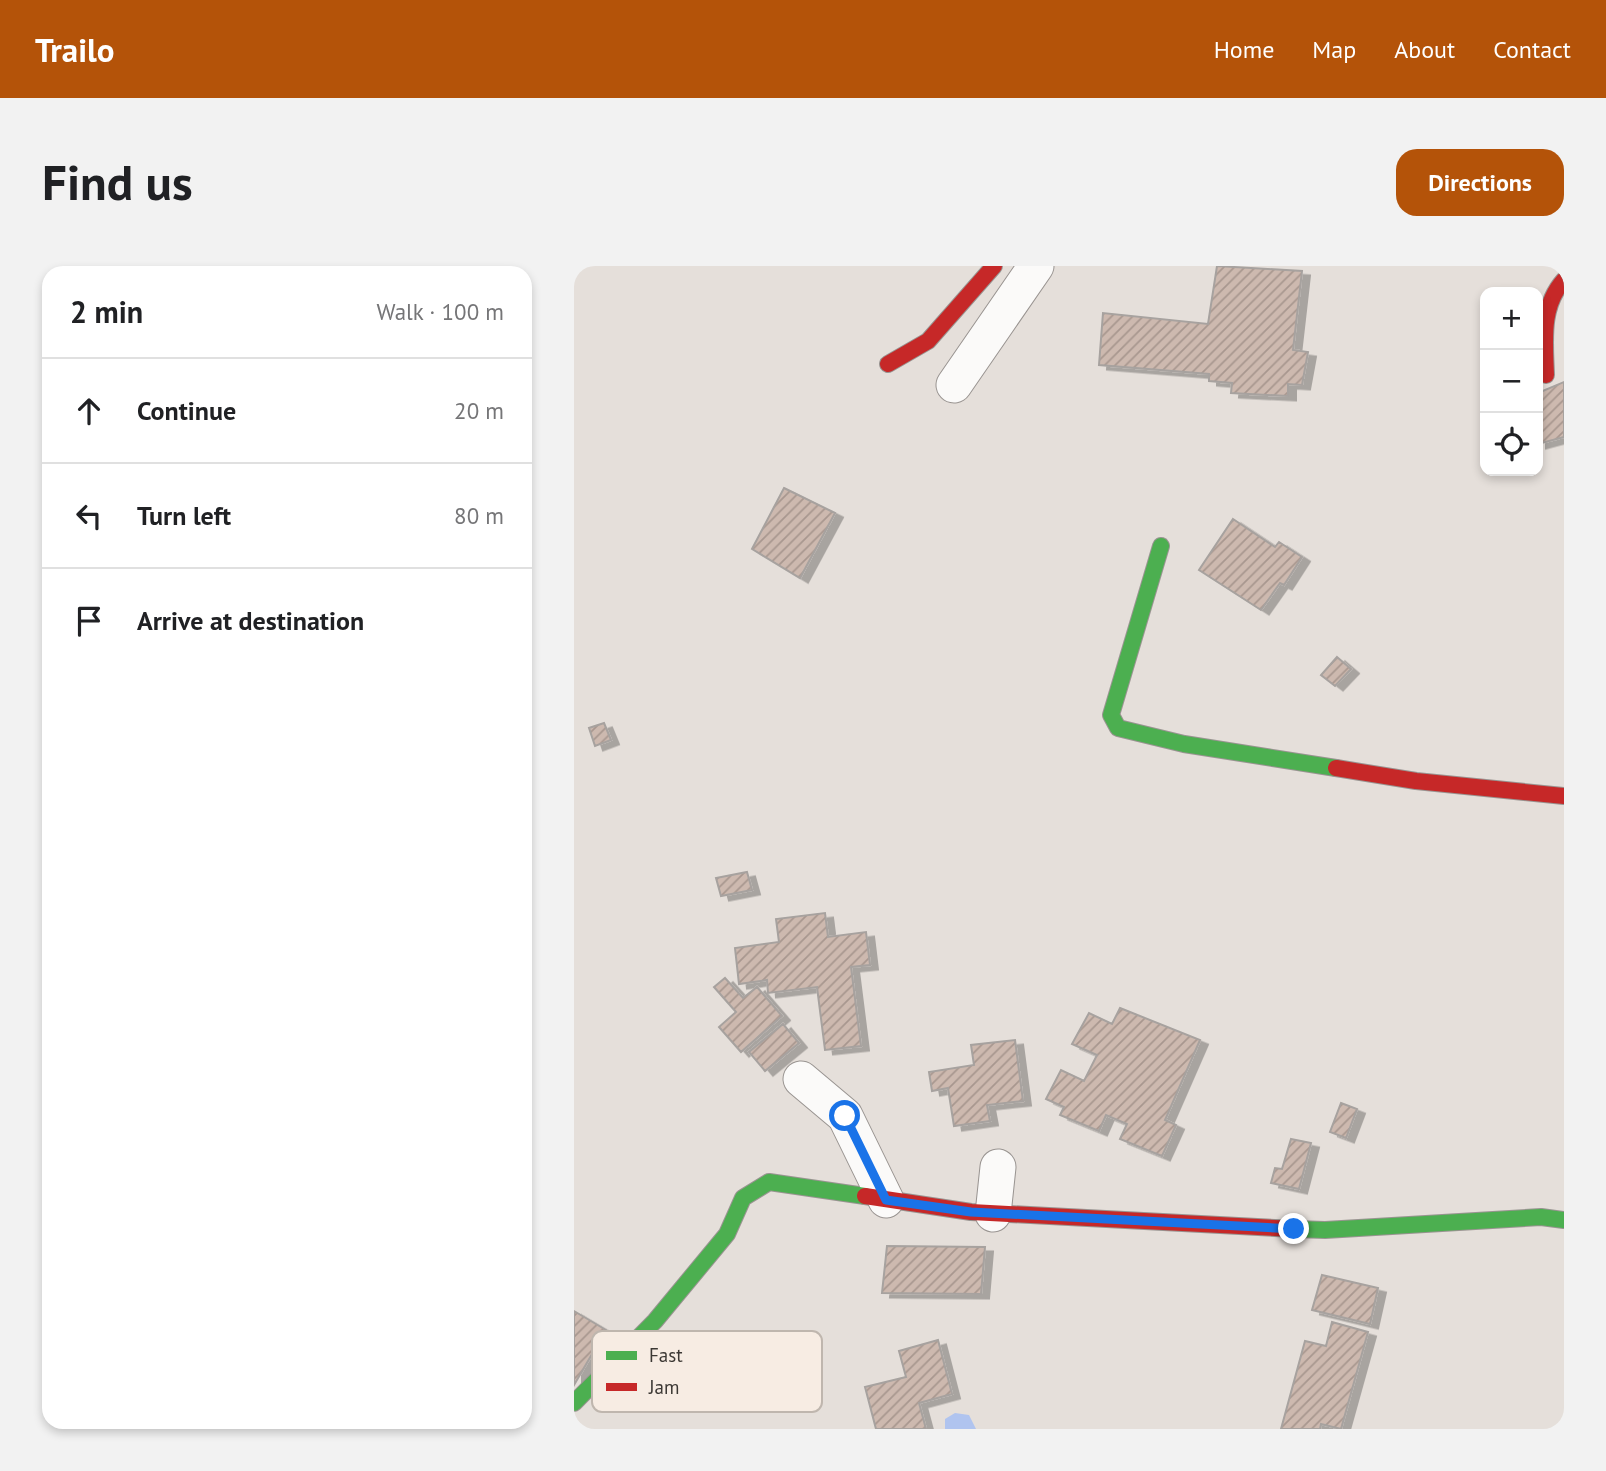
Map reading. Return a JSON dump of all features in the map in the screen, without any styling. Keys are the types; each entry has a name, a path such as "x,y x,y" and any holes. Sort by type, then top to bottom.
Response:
{"street":[{"path":"888,364 928,341 995,266"},
{"path":"954,384 1036,266"},
{"path":"1546,375 1546,327 1550,302 1564,281"},
{"path":"1161,546 1111,715 1118,729 1184,744 1416,781 1564,796"},
{"path":"801,1079 845,1116 886,1200"},
{"path":"993,1213 998,1167"},
{"path":"645,1331 727,1234 743,1198 769,1182 993,1213 1325,1230 1541,1217 1564,1220"},
{"path":"574,1403 592,1385"}],"water":[{"path":"955,1413 969,1415 976,1429 945,1429 945,1419"}],"building":[{"path":"1217,266 1302,271 1293,350 1308,352 1302,385 1288,384 1288,396 1231,393 1232,383 1209,381 1209,374 1099,365 1103,313 1208,324"},
{"path":"1564,382 1564,437 1543,443 1543,413 1543,391"},
{"path":"784,488 835,513 800,578 752,549"},
{"path":"1233,519 1275,547 1279,542 1302,557 1284,585 1280,583 1261,610 1199,570"},
{"path":"1337,657 1351,669 1335,686 1321,675"},
{"path":"604,723 611,740 595,746 589,728"},
{"path":"747,872 752,890 721,896 716,878"},
{"path":"825,913 828,937 866,932 870,965 851,967 861,1046 825,1050 817,987 768,993 767,980 739,984 735,948 779,942 776,919"},
{"path":"725,978 743,998 757,987 782,1016 741,1052 719,1027 736,1012 714,987"},
{"path":"1120,1008 1200,1040 1165,1120 1176,1125 1162,1156 1120,1139 1127,1124 1106,1115 1099,1131 1060,1115 1064,1107 1046,1099 1061,1070 1084,1081 1097,1055 1072,1044 1089,1013 1112,1024"},
{"path":"783,1024 799,1043 765,1071 749,1052"},
{"path":"1015,1040 1023,1101 987,1105 990,1121 954,1126 948,1088 932,1091 929,1072 974,1065 971,1045"},
{"path":"1341,1103 1357,1109 1346,1138 1330,1132"},
{"path":"1291,1139 1311,1143 1299,1189 1271,1183 1275,1168 1282,1169"},
{"path":"887,1246 985,1247 981,1294 882,1293"},
{"path":"1322,1275 1378,1288 1370,1324 1312,1310"},
{"path":"574,1311 606,1330 592,1331 592,1354 574,1385"},
{"path":"1332,1322 1368,1332 1341,1429 1321,1424 1320,1429 1281,1429 1305,1341 1326,1346"},
{"path":"938,1340 952,1394 919,1403 926,1429 876,1429 865,1387 906,1377 899,1351"}],"traffic: fast":[{"path":"1161,546 1111,715 1118,728 1184,744 1336,768"},
{"path":"645,1331 727,1234 743,1198 769,1182 865,1196"},
{"path":"1295,1229 1325,1230 1541,1217 1564,1220"},
{"path":"574,1403 592,1385"}],"traffic: jam":[{"path":"888,364 928,341 994,266"},
{"path":"1546,375 1547,313 1556,290 1564,280"},
{"path":"1336,768 1416,781 1564,796"},
{"path":"865,1196 971,1212 1295,1229"}],"route":[{"path":"845,1116 886,1200 971,1212 1139,1223 1294,1229"}]}
